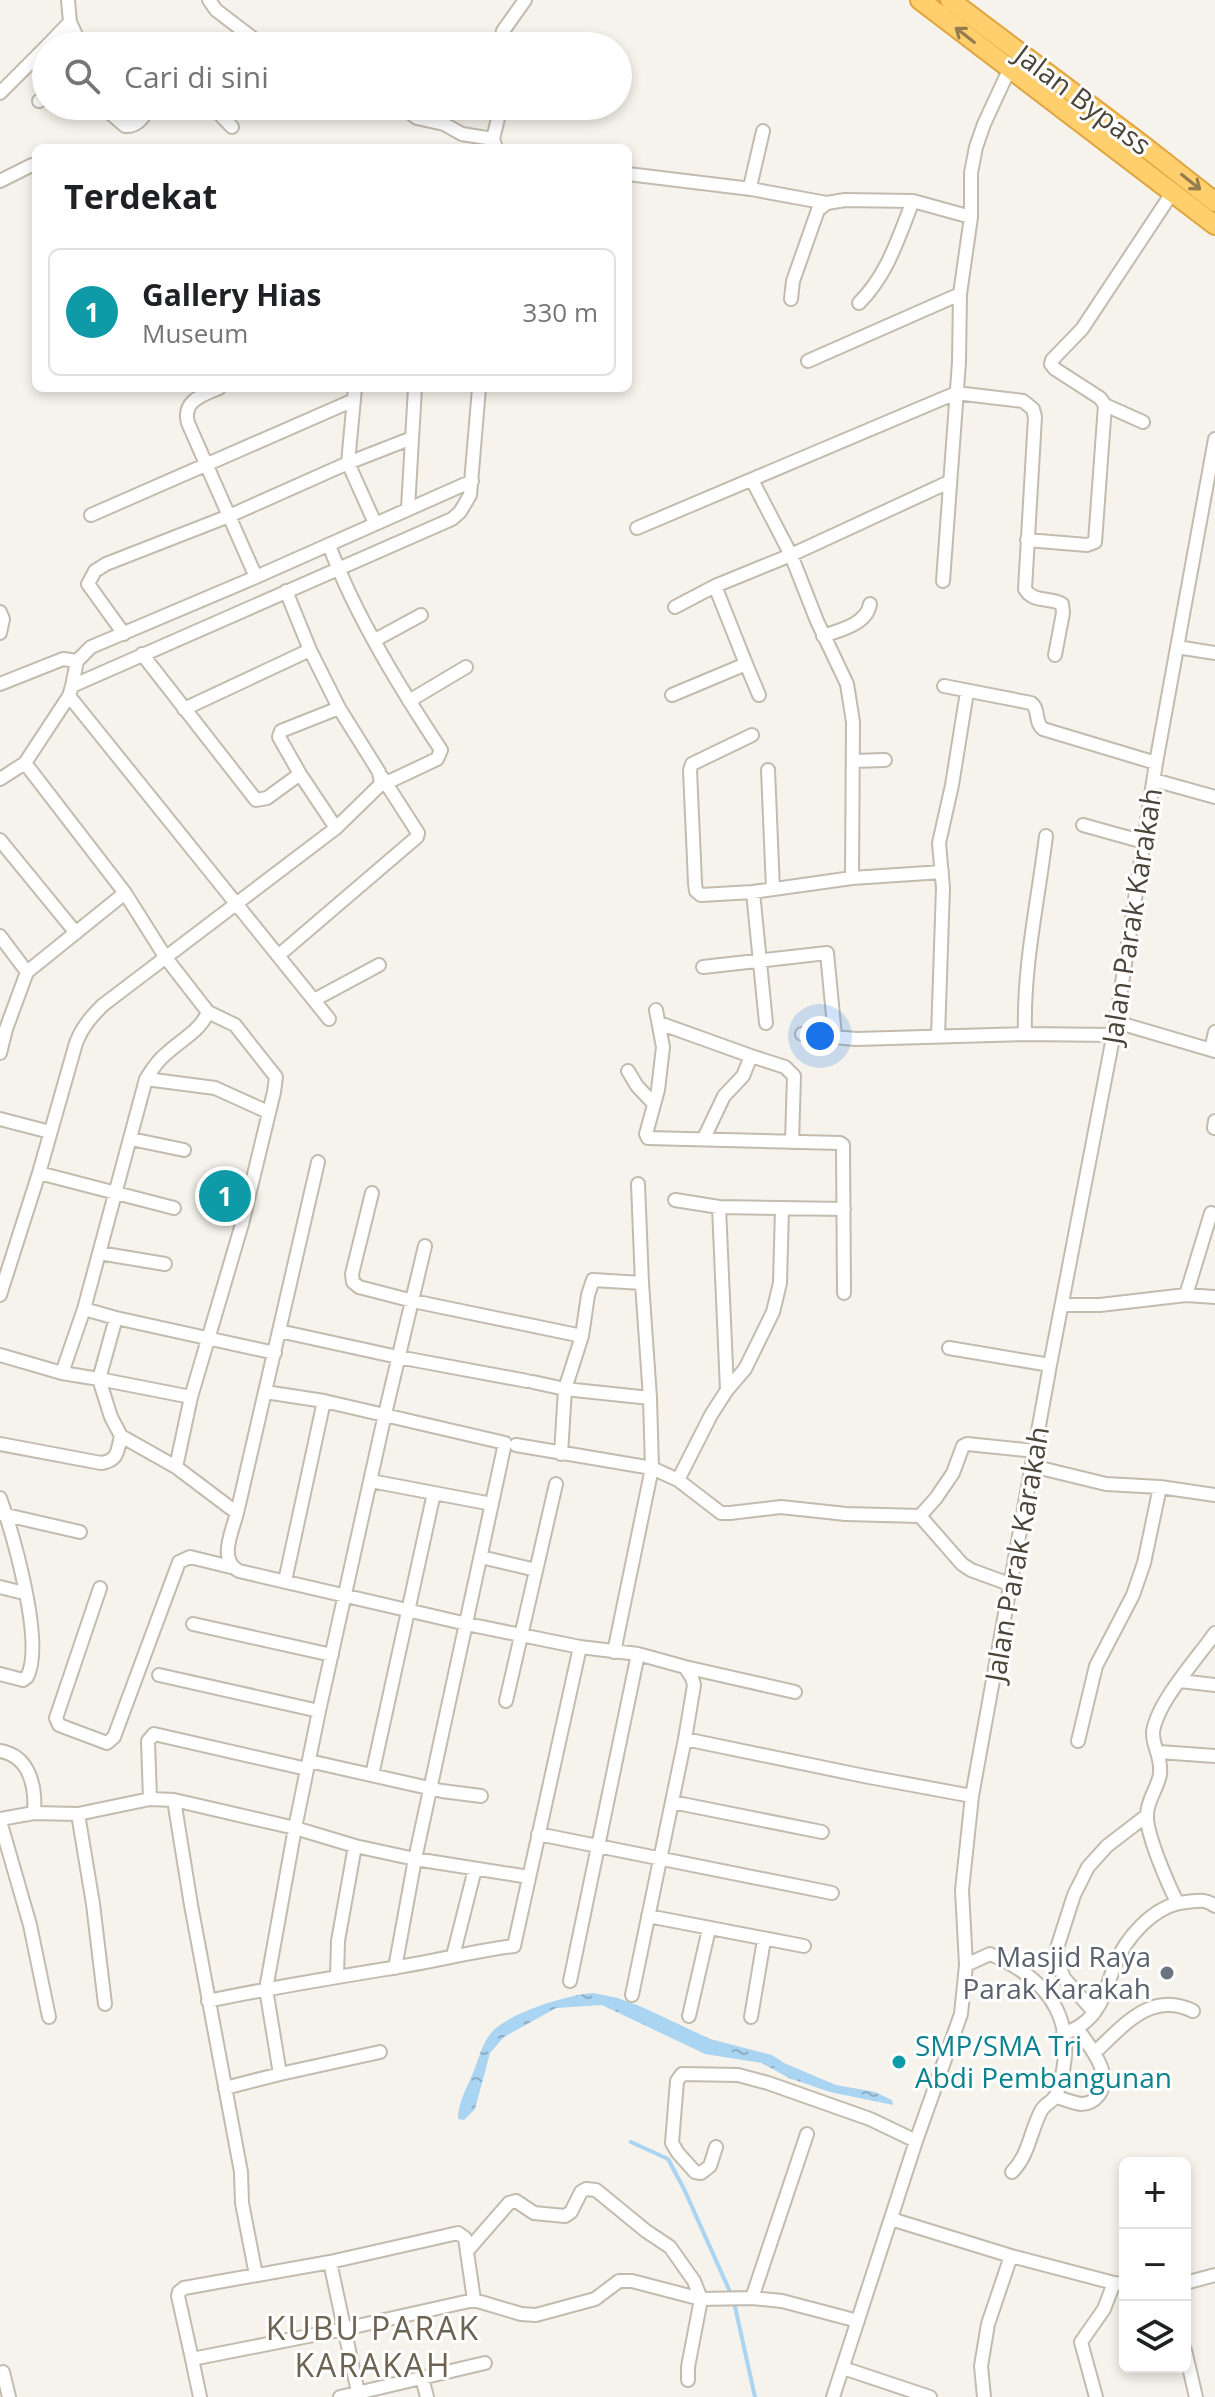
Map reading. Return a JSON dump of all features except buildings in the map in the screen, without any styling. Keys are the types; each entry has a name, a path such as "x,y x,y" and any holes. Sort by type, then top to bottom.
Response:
{"highway":[{"name":"Jalan Bypass","path":"920,0 1215,225"},
{"name":"Jalan Bypass","path":"950,0 1215,202"}],"street":[{"path":"68,0 70,22 75,32"},
{"path":"209,0 242,32"},
{"path":"503,32 525,0"},
{"path":"60,32 70,22"},
{"path":"0,93 32,60"},
{"path":"943,581 959,362 960,294 971,217 971,173 976,147 1009,70"},
{"path":"118,120 130,126 141,120"},
{"path":"225,120 232,127"},
{"path":"426,120 494,144 498,120"},
{"path":"751,189 763,131"},
{"path":"0,181 32,165"},
{"path":"632,174 751,189 827,203 845,200 913,201 971,217"},
{"path":"1143,422 1105,405 1100,398 1051,364 1082,329 1172,193"},
{"path":"859,303 884,272 913,201"},
{"path":"791,299 793,281 818,210 827,203"},
{"path":"808,361 960,294"},
{"path":"210,392 188,405 185,413 256,577"},
{"path":"408,508 415,392"},
{"path":"70,691 142,654 452,519 466,503 472,481 479,392"},
{"path":"637,528 956,393 1023,401 1033,409 1035,417 1025,589 1031,597 1058,601 1063,607 1055,655"},
{"path":"91,515 354,394"},
{"path":"354,394 348,463 375,523"},
{"path":"1027,540 1087,545 1095,542 1105,405"},
{"path":"124,634 88,584 95,571 412,438"},
{"name":"Jalan Parak Karakah","path":"833,2397 916,2141 961,2014 966,1965 962,1890 972,1796 1115,1029 1156,763 1215,439"},
{"path":"752,480 791,555 823,636 847,684 853,722 852,878"},
{"path":"0,779 25,763 70,691 77,661 91,647 472,481"},
{"path":"675,607 715,586 791,555 949,482"},
{"path":"329,545 337,569 375,640 441,750 437,759 383,777"},
{"path":"715,586 759,695"},
{"path":"279,955 418,833 339,708 310,650 286,591"},
{"path":"823,636 847,628 869,611 870,604"},
{"path":"0,612 3,619 0,633"},
{"path":"375,640 421,615"},
{"path":"1177,647 1215,653"},
{"path":"184,709 310,650"},
{"path":"142,654 256,800 267,798 300,774"},
{"path":"0,684 4,685 63,659 77,661"},
{"path":"672,695 746,664"},
{"path":"409,701 466,667"},
{"path":"944,686 1031,703 1036,708 1038,725 1043,729 1156,763"},
{"path":"70,691 329,1019"},
{"path":"938,1036 943,896 939,843 967,692"},
{"path":"336,828 300,774 279,734 339,708"},
{"path":"752,735 699,760 692,764 690,770 696,891 701,895 753,892 852,878 942,872"},
{"path":"853,761 885,760"},
{"path":"25,763 125,893 166,958 208,1012 235,1025 276,1077 242,1224 191,1397 176,1467"},
{"path":"768,770 773,889"},
{"path":"0,1295 76,1043 89,1019 236,902 336,828 381,784 383,777"},
{"path":"1154,780 1215,797"},
{"path":"1083,825 1144,842"},
{"path":"1025,1034 1030,932 1046,836"},
{"path":"0,840 76,933"},
{"path":"753,892 766,1023"},
{"path":"0,1053 3,1025 27,972 125,893"},
{"path":"0,936 27,972"},
{"path":"703,967 827,953 835,1036"},
{"path":"314,1000 379,965"},
{"path":"62,1373 84,1309 146,1079 155,1065 205,1020 208,1012"},
{"path":"792,1142 794,1076 785,1067 751,1056 658,1016 663,1047 661,1072 646,1134 648,1138 843,1145 844,1293"},
{"path":"802,1034 856,1039 1115,1029 1213,1050 1215,1032"},
{"path":"704,1138 723,1098 743,1076 751,1056"},
{"path":"628,1071 654,1104"},
{"path":"146,1079 215,1088 268,1112"},
{"path":"0,1119 50,1132"},
{"path":"1214,1128 1215,1121"},
{"path":"131,1139 184,1150"},
{"path":"231,1567 226,1558 318,1162"},
{"path":"39,1173 174,1208"},
{"path":"614,1652 652,1468 638,1184"},
{"path":"372,1193 352,1274 353,1282 359,1287 582,1336"},
{"path":"675,1200 719,1207 844,1209"},
{"path":"719,1207 727,1390"},
{"path":"678,1480 711,1415 745,1369 773,1312 780,1283 782,1209"},
{"path":"1186,1295 1211,1213"},
{"path":"280,2074 266,1989 319,1711 425,1246"},
{"path":"99,1253 165,1264"},
{"path":"561,1454 565,1389 582,1336 593,1280 642,1283"},
{"path":"1062,1305 1100,1305 1186,1295 1215,1297"},
{"path":"84,1309 275,1353"},
{"path":"116,1318 99,1379 111,1417 121,1436 176,1467 237,1513"},
{"path":"279,1331 565,1389 650,1398"},
{"path":"949,1348 1050,1365"},
{"path":"0,1355 62,1373 191,1397"},
{"path":"265,1392 324,1401 505,1443 415,1859 395,1968"},
{"path":"285,1581 324,1401"},
{"path":"0,1444 101,1463 110,1461 116,1455 121,1436"},
{"path":"516,1445 652,1468 678,1480 721,1513 781,1507 846,1514 920,1516 962,1564 1012,1585"},
{"path":"920,1516 953,1473 963,1446 1035,1451"},
{"path":"1032,1466 1106,1484 1160,1487 1215,1495"},
{"path":"371,1481 492,1504"},
{"path":"506,1701 556,1484"},
{"path":"1078,1741 1096,1666 1133,1595 1144,1563 1160,1487"},
{"path":"372,1775 434,1493"},
{"path":"0,1498 17,1556 32,1637 30,1673 23,1680 0,1674"},
{"path":"3,1514 80,1532"},
{"path":"100,1588 56,1718 59,1725 107,1743 114,1737 179,1562 190,1557 467,1624 580,1647 638,1654 795,1692"},
{"path":"481,1557 536,1570"},
{"path":"0,1587 24,1593"},
{"path":"193,1624 332,1655"},
{"path":"1177,1902 1165,1878 1147,1825 1146,1816 1160,1776 1159,1752 1154,1745 1153,1733 1158,1715 1215,1633"},
{"path":"208,2001 514,1946 580,1647"},
{"path":"570,1981 638,1654"},
{"path":"632,1995 694,1685 685,1667"},
{"path":"159,1675 319,1711"},
{"path":"1180,1681 1215,1685"},
{"path":"150,1799 148,1741 154,1734 431,1789 481,1796"},
{"path":"685,1739 972,1796"},
{"path":"0,1751 10,1752 20,1759 30,1775 35,1797 34,1813"},
{"path":"1159,1752 1215,1756"},
{"path":"49,2017 30,1925 0,1820 34,1813 78,1814 150,1799 174,1800 295,1828 355,1846 529,1877"},
{"path":"174,1800 241,2172 242,2203 256,2275"},
{"path":"672,1802 822,1832"},
{"path":"78,1814 105,2004"},
{"path":"1094,2012 1064,1978 1057,1960 1057,1948 1074,1895 1088,1867 1107,1846 1146,1816"},
{"path":"538,1834 832,1893"},
{"path":"337,1976 338,1941 355,1846"},
{"path":"453,1956 475,1869"},
{"path":"1063,2034 1085,2024 1109,1985 1114,1967 1131,1937 1164,1907 1177,1902 1204,1900 1215,1906"},
{"path":"648,1916 804,1946"},
{"path":"689,2016 709,1929"},
{"path":"751,2017 764,1940"},
{"path":"966,1965 990,1954 1021,1970 1046,1990 1059,2012 1065,2051 1056,2097 1041,2110 1024,2158 1012,2172"},
{"path":"1094,2053 1143,2010 1159,2005 1182,2006 1193,2011"},
{"path":"1056,2097 1081,2104 1095,2100 1102,2088 1104,2080 1094,2053 1077,2028"},
{"path":"225,2088 380,2052"},
{"path":"716,2147 713,2160 701,2173 695,2172 674,2148 677,2081 682,2074 738,2075 768,2083 870,2119 916,2141"},
{"path":"740,2298 807,2134"},
{"path":"468,2250 509,2203 516,2201 534,2213 565,2216 571,2212 581,2192 591,2189 601,2193 670,2247 694,2281 701,2299 688,2380"},
{"path":"891,2219 1011,2256 1119,2283"},
{"path":"200,2397 178,2296 184,2288 330,2262 458,2233 463,2236 468,2250 474,2300"},
{"path":"984,2397 981,2366 988,2324 1011,2256"},
{"path":"330,2262 359,2395"},
{"path":"1191,2281 1215,2275"},
{"path":"192,2359 474,2300 521,2314 536,2315 595,2299 623,2280 701,2299 782,2301 858,2321"},
{"path":"1096,2397 1081,2342 1119,2285"},
{"path":"340,2397 485,2363"},
{"path":"843,2368 930,2397"},
{"path":"3,2372 9,2397"},
{"path":"1190,2373 1196,2397"},
{"path":"422,2378 427,2397"}],"water":[{"path":"593,1993 642,2007 710,2039 772,2055 836,2085 875,2092 892,2100 893,2105 830,2092 789,2078 762,2063 705,2054 602,2005 556,2008 504,2037 490,2053 475,2109 464,2120 458,2119 462,2098 491,2033 510,2019 539,2006"}],"waterway":[{"path":"631,2142 668,2159 731,2294"},
{"path":"734,2302 755,2397"}],"place":[{"name":"Gallery Hias","path":"225,1196"},
{"name":"Masjid Raya Parak Karakah","path":"1167,1973"},
{"name":"SMP/SMA Tri Abdi Pembangunan","path":"899,2062"}],"district":[{"name":"KUBU PARAK KARAKAH","path":"373,2348"}]}
